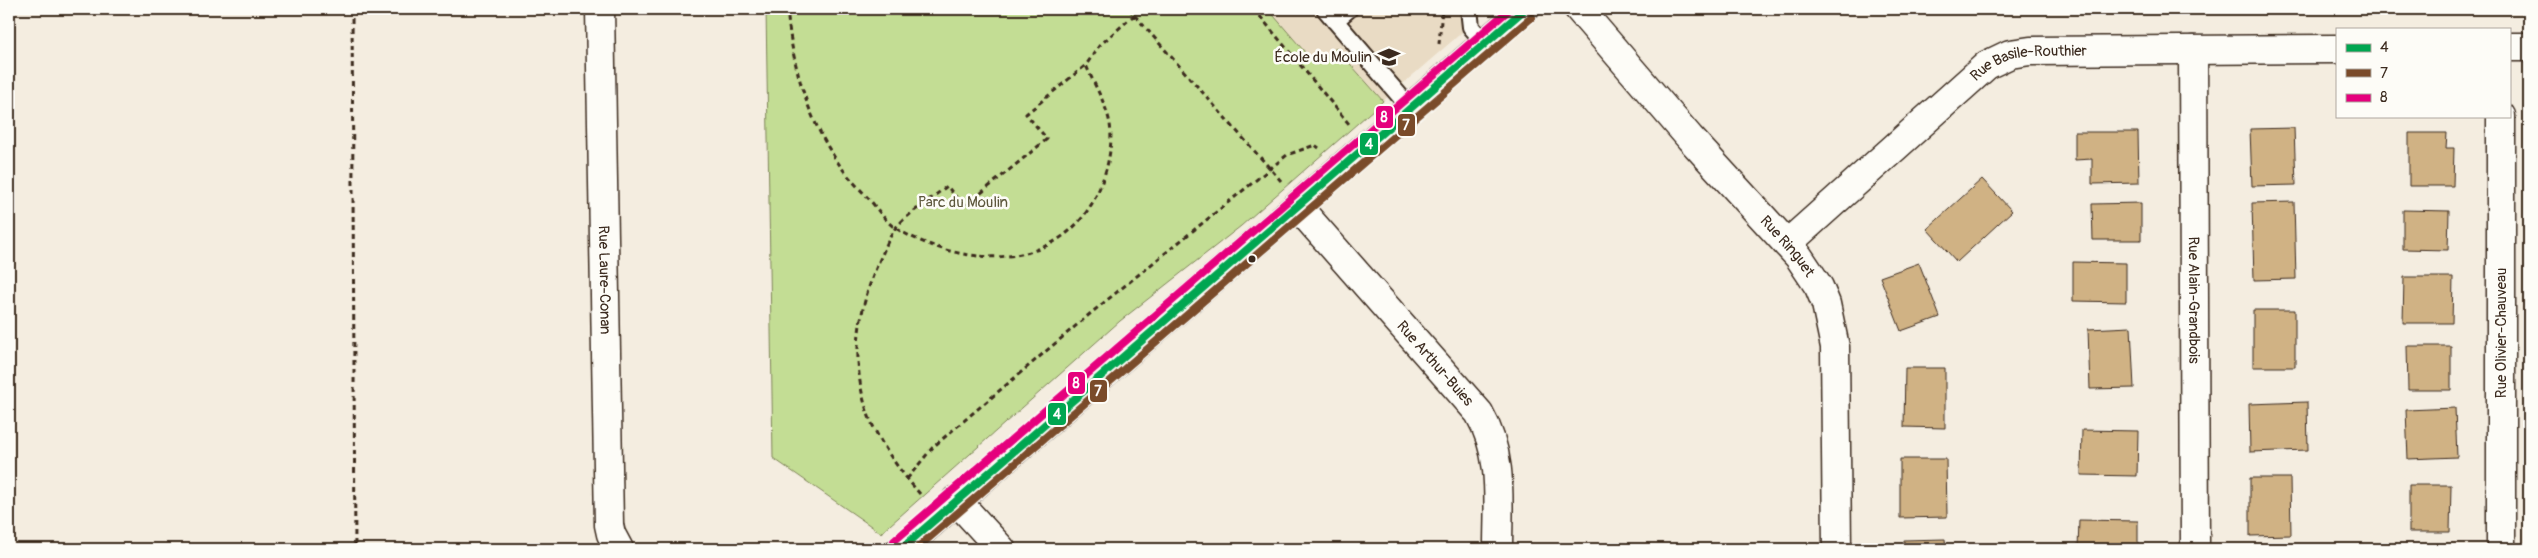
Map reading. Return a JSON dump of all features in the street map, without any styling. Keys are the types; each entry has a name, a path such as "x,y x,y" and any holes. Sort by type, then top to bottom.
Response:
{"street":[{"name":"Rue Laure-Conan","path":"600,9 609,525 610,534 619,549"},
{"path":"901,549 1525,9"},
{"name":"Rue Ringuet","path":"1579,9 1690,138 1810,270 1819,287 1833,332 1836,384 1838,549"},
{"path":"2510,47 2529,47"},
{"name":"Rue Basile-Routhier","path":"1787,244 1995,60 2010,54 2030,51 2336,49"},
{"name":"Rue Alain-Grandbois","path":"2193,50 2195,549"},
{"name":"Rue Olivier-Chauveau","path":"2501,118 2501,549"},
{"name":"Rue Arthur-Buies","path":"1298,207 1479,413 1494,446 1497,462 1498,549"},
{"path":"956,500 1001,549"}],"lane":[{"path":"1349,9 1330,15 1411,109"},
{"path":"1469,9 1471,27 1486,44"}],"path":[{"path":"352,9 355,549"},
{"path":"788,9 796,70 819,131 837,162 895,229 950,251 982,258 1014,257 1036,250 1061,237 1073,227 1093,203 1104,175 1111,144 1110,124 1104,103 1086,65"},
{"path":"1129,9 1282,182"},
{"path":"924,500 907,479 881,439 868,412 857,344 862,303 895,229 947,186 964,207 1046,139 1026,114 1086,65 1099,46 1140,9"},
{"path":"1254,9 1355,131"},
{"path":"1439,47 1442,9"},
{"path":"907,479 933,447 1091,314 1287,155 1315,146 1322,150"}],"shaded area":[{"name":"École du Moulin","path":"1268,9 1489,9 1383,101 1336,48 1316,65"}],"green space":[{"name":"Parc du Moulin","path":"766,9 1268,9 1316,65 1336,48 1383,101 1241,226 1120,321 881,533 773,458"}],"building":[{"path":"2294,128 2296,185 2252,186 2250,129"},
{"path":"2075,132 2138,132 2139,183 2092,184 2092,159 2075,160"},
{"path":"2409,133 2447,133 2446,148 2454,148 2453,186 2409,186"},
{"path":"1982,179 2012,211 1957,262 1927,229"},
{"path":"2294,202 2296,279 2254,280 2252,203"},
{"path":"2141,203 2141,240 2093,240 2092,204"},
{"path":"2403,210 2449,211 2448,250 2403,249"},
{"path":"2073,262 2126,263 2126,302 2073,301"},
{"path":"1919,263 1940,317 1901,331 1880,277"},
{"path":"2404,277 2453,277 2452,323 2403,323"},
{"path":"2253,310 2295,310 2295,367 2253,367"},
{"path":"2131,327 2134,388 2090,389 2088,329"},
{"path":"2407,346 2451,346 2451,390 2408,390"},
{"path":"1905,368 1945,368 1945,428 1904,427"},
{"path":"2307,402 2308,450 2250,452 2249,404"},
{"path":"2455,408 2457,457 2408,459 2406,410"},
{"path":"2082,430 2138,431 2137,476 2081,475"},
{"path":"1900,459 1946,459 1947,517 1900,518"},
{"path":"2250,478 2290,478 2291,535 2250,536"},
{"path":"2409,485 2451,485 2450,532 2409,532"},
{"path":"2079,520 2138,521 2138,549 2078,549"},
{"path":"1945,539 1946,549 1904,549 1904,540"}],"transit line":[{"name":"8","path":"894,541 1510,9"},
{"name":"4","path":"901,549 1525,9"},
{"name":"7","path":"916,549 1532,17"}],"place":[{"name":"École du Moulin","path":"1389,57"}]}
